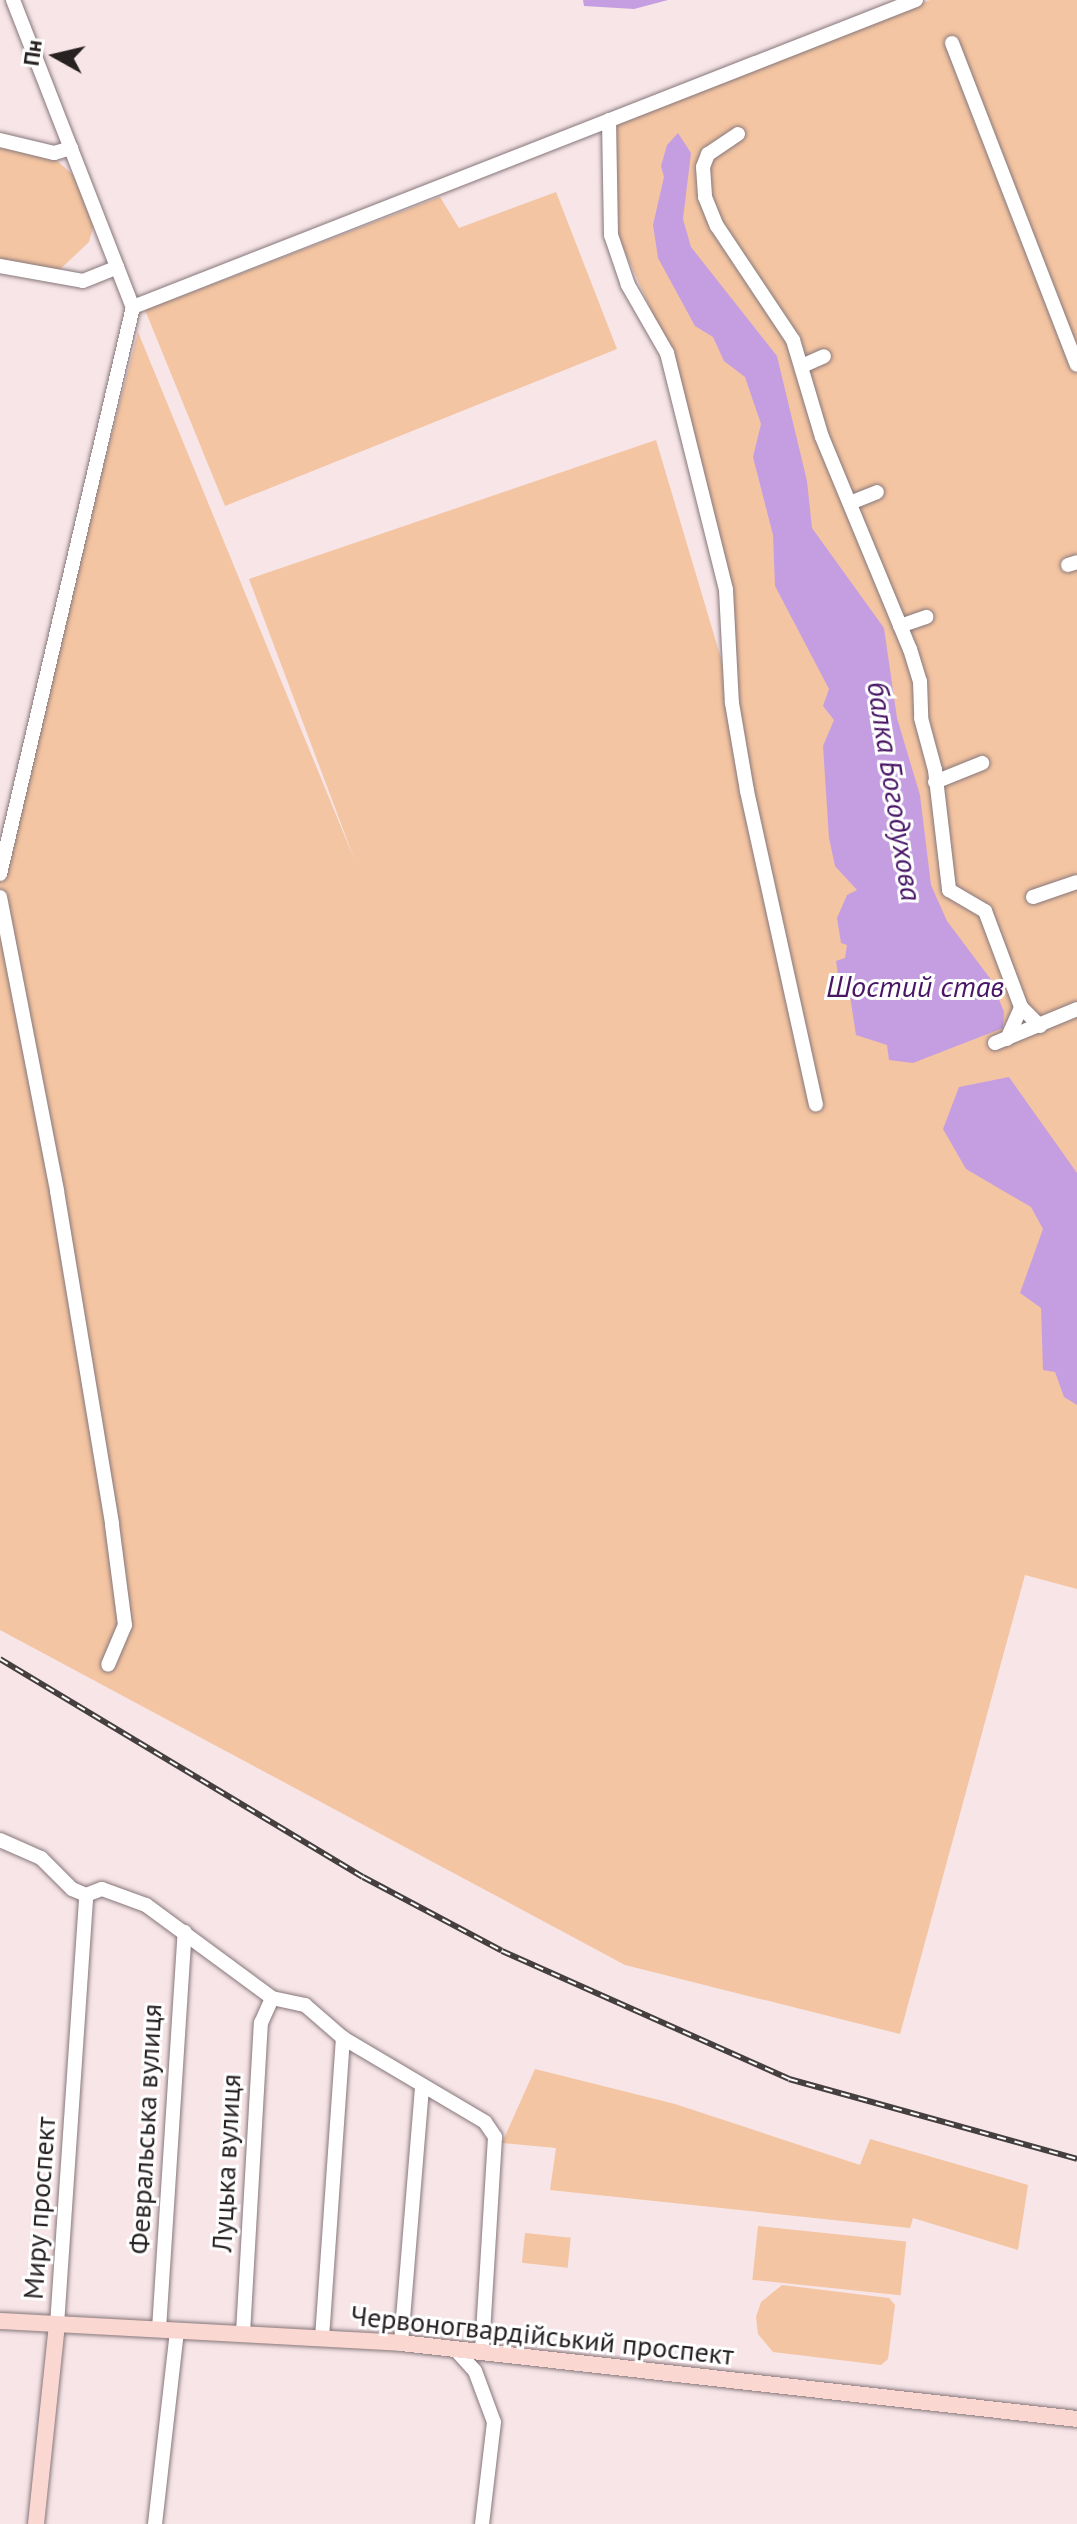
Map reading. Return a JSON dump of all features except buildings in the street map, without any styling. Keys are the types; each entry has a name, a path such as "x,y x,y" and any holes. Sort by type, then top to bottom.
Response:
{"main road":[{"name":"Червоногвардійський проспект","path":"0,2321 401,2343 1077,2419"},
{"name":"Миру проспект","path":"36,2524 57,2325"}],"street":[{"path":"0,874 133,307 13,0"},
{"path":"133,307 916,0"},
{"path":"952,43 1077,365"},
{"path":"609,120 611,235 628,285 667,353 726,590 732,703 747,791 816,1104"},
{"path":"738,134 708,154 703,167 705,197 717,226 783,322 802,366 817,423 920,681 921,718 935,782 949,890 959,900 985,911 1021,1007 1040,1026"},
{"path":"0,140 54,153 71,148"},
{"path":"0,266 83,281 117,267"},
{"path":"802,366 824,356"},
{"path":"850,503 877,492"},
{"path":"900,626 926,617"},
{"path":"935,782 982,763"},
{"path":"1033,897 1077,882"},
{"path":"0,897 57,1191 112,1525 125,1625 108,1665"},
{"path":"1021,1007 1001,1041 1077,1009"},
{"path":"0,1840 41,1858 72,1889 86,1895 102,1889 120,1894 185,1932 272,1998 305,2005 343,2038 485,2122 495,2137 482,2352"},
{"path":"0,1857 14,1848"},
{"name":"Миру проспект","path":"57,2325 86,1895"},
{"name":"Февральська вулиця","path":"159,2329 185,1932"},
{"name":"Луцька вулиця","path":"243,2333 261,2023 272,1998"},
{"path":"322,2338 343,2038"},
{"path":"401,2343 422,2087"},
{"path":"155,2524 177,2330"},
{"path":"456,2350 475,2371 494,2422 482,2524"}],"shaded area":[{"path":"930,0 1077,0 1077,1589 1025,1575 900,2034 625,1965 0,1630 0,866 138,332 355,861 249,579 656,440 734,702 728,576 672,356 615,230 614,120"},
{"path":"0,146 55,159 79,180 95,221 89,242 53,276 0,263"},
{"path":"556,192 617,349 225,506 145,310 440,197 459,228"},
{"path":"535,2069 675,2104 860,2165 870,2139 1028,2185 1018,2250 913,2218 910,2228 550,2190 556,2148 502,2143"},
{"path":"758,2226 906,2242 901,2295 752,2280"},
{"path":"525,2233 571,2238 568,2268 522,2263"},
{"path":"782,2285 889,2298 895,2305 888,2359 881,2365 773,2352 758,2334 756,2317 761,2302"}],"water":[{"path":"583,0 668,0 634,9 584,6"},
{"name":"Шостий став","path":"678,133 691,153 683,219 691,247 777,356 807,481 812,528 884,628 897,718 920,795 931,885 947,921 992,981 1004,1012 1003,1028 913,1063 889,1060 887,1045 856,1035 850,996 840,989 836,961 845,958 847,945 841,943 837,918 847,895 857,890 835,866 829,838 823,746 834,720 823,706 829,689 775,586 773,535 753,457 761,424 745,377 724,361 713,337 695,326 658,258 653,225 664,177 661,166 667,145"},
{"path":"1009,1077 1077,1173 1077,1405 1064,1397 1055,1372 1043,1370 1041,1308 1020,1293 1043,1229 1031,1207 966,1169 943,1129 959,1087"}],"railway":[{"path":"0,1659 363,1877 502,1951 789,2079 1077,2159"}],"water label":[{"name":"балка Богодухова","path":"895,791"}]}
